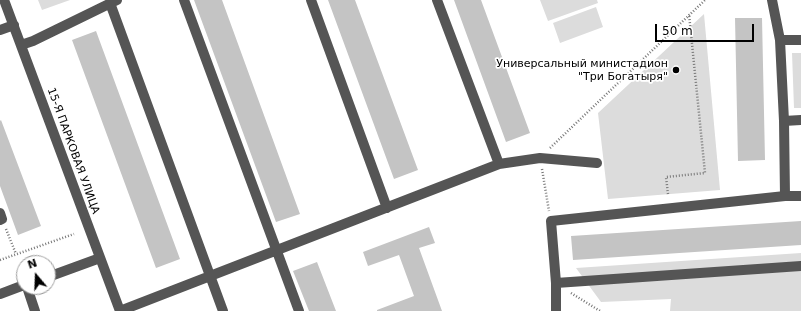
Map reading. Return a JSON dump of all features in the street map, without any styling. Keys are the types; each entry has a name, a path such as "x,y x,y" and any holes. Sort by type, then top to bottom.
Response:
{"street":[{"name":"15-Я ПАРКОВАЯ УЛИЦА","path":"4,0 120,311"},
{"path":"184,0 299,311"},
{"path":"311,0 388,208"},
{"path":"437,0 499,164"},
{"path":"772,0 780,40 784,121 785,196"},
{"path":"21,45 33,41 113,1 223,311"},
{"path":"0,30 14,25"},
{"path":"780,40 801,40"},
{"path":"784,121 801,120"},
{"path":"120,311 499,164 540,158 597,163"},
{"path":"556,311 556,283 551,221 785,196 801,196"},
{"path":"56,274 100,258"},
{"path":"556,283 801,266"},
{"path":"0,294 16,288"},
{"path":"30,295 35,311"}],"path":[{"path":"551,221 540,158 704,0"},
{"path":"668,194 666,177 705,173 689,14"},
{"path":"1,217 16,254"},
{"path":"0,260 74,234"},
{"path":"556,283 600,311"}],"shaded area":[{"path":"38,0 70,0 42,10"},
{"path":"540,0 597,0 598,3 548,21"},
{"path":"596,7 603,27 560,43 553,23"},
{"name":"Универсальный министадион \"Три Богатыря\"","path":"704,14 720,190 608,199 598,113"},
{"path":"792,53 801,53 801,108 794,108"},
{"path":"801,253 801,311 670,311 671,299 601,302 576,268"}],"building":[{"path":"194,0 222,0 300,214 276,222"},
{"path":"328,0 355,0 418,170 394,179"},
{"path":"454,0 481,0 530,133 506,142"},
{"path":"735,18 762,18 765,160 738,161"},
{"path":"96,31 180,259 156,268 72,40"},
{"path":"1,120 41,226 18,235 0,186"},
{"path":"801,221 801,245 573,260 571,236"},
{"path":"429,227 435,243 419,248 442,311 377,311 414,296 399,255 368,266 363,252"},
{"path":"317,262 336,311 309,311 293,271"}],"place":[{"name":"Универсальный министадион \"Три Богатыря\"","path":"676,70"}]}
